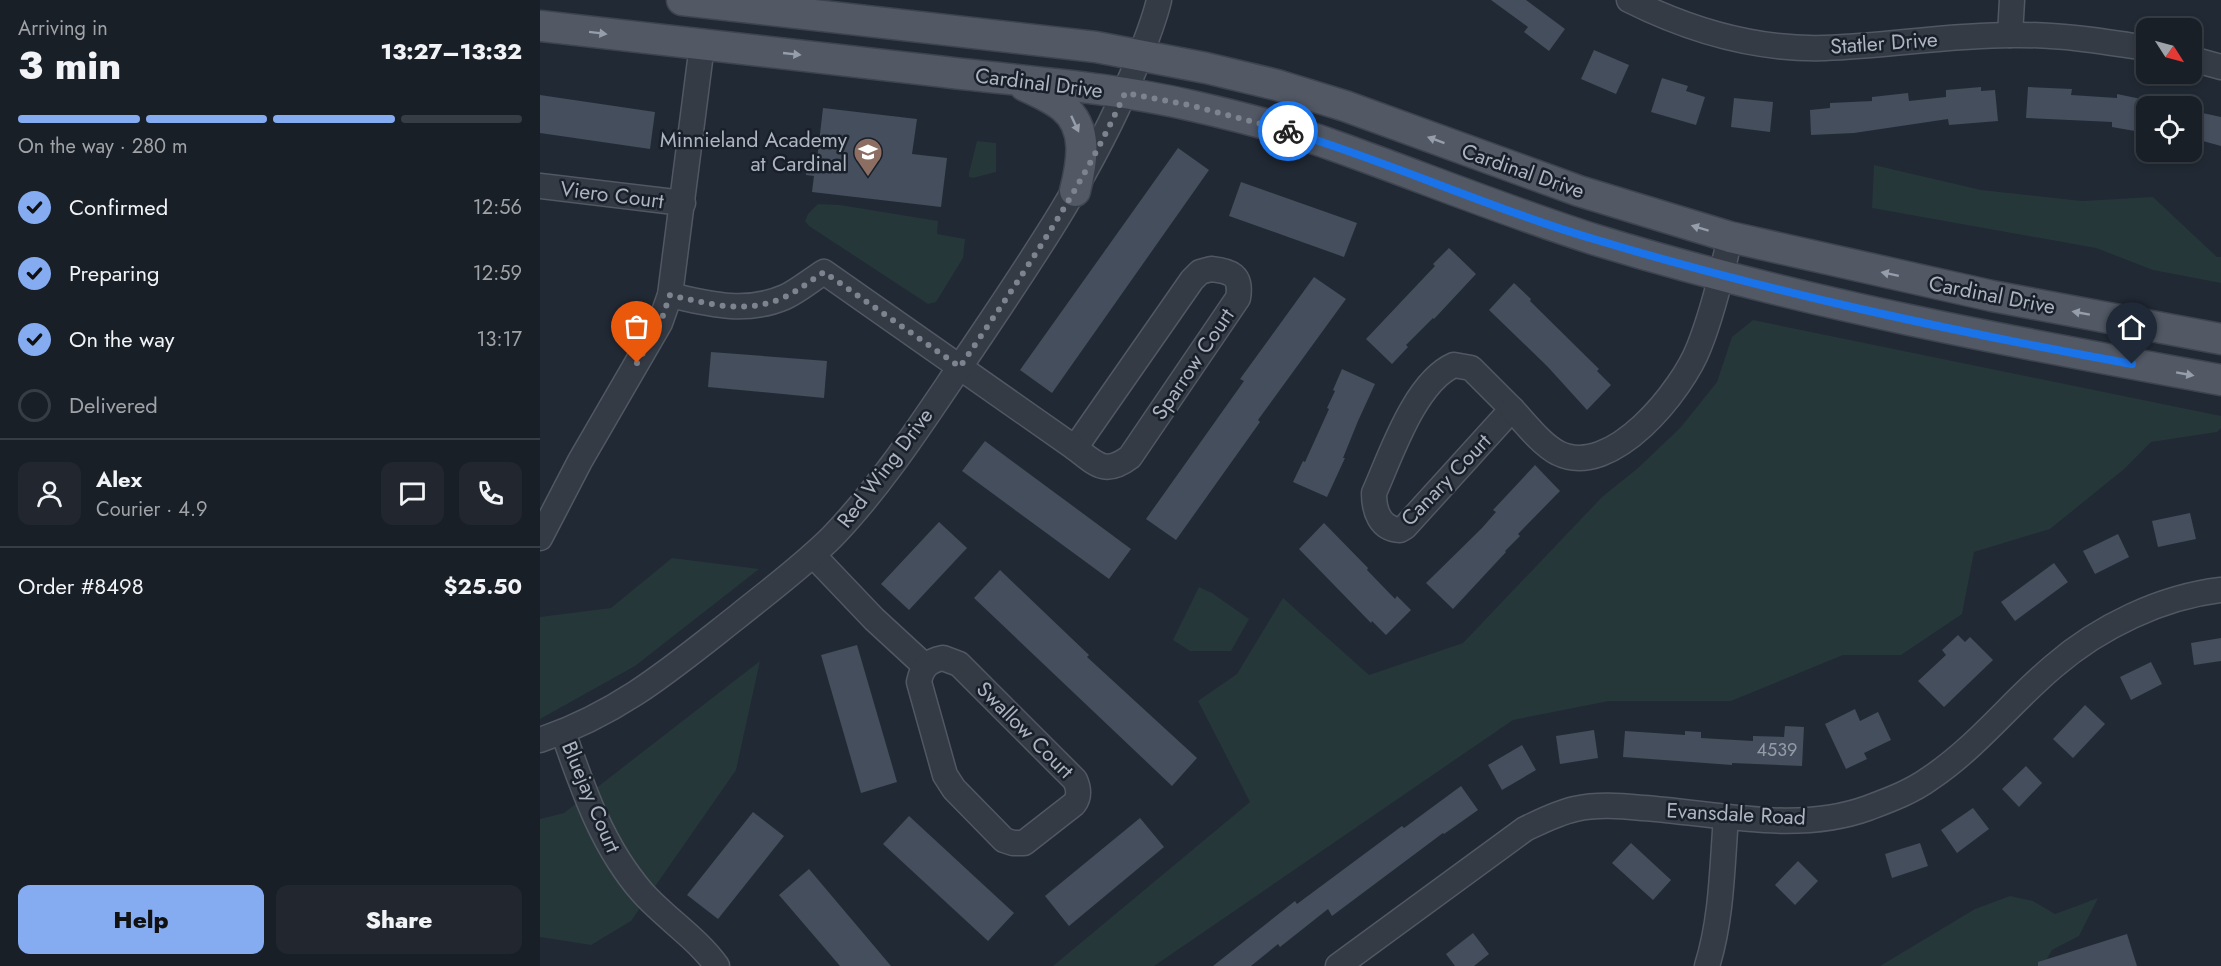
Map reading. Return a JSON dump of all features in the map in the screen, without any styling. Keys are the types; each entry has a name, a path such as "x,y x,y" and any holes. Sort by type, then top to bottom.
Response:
{"main road":[{"name":"Cardinal Drive","path":"681,0 1141,54 1277,85 1345,106 1579,191 1730,237 1992,296 2221,339"},
{"name":"Cardinal Drive","path":"540,26 1012,79 1125,93 1189,105 1261,123 1332,145 1467,196 1594,239 1721,275 1845,307 1988,337 2221,380"},
{"path":"1012,79 1057,102 1074,119 1082,147 1075,191"}],"street":[{"name":"Red Wing Drive","path":"540,740 563,732 621,704 657,681 813,555 868,498 960,367 1091,164 1125,93 1159,0"},
{"name":"Statler Drive","path":"1629,0 1689,27 1734,39 1779,46 1824,48 2010,35 2093,40 2136,46"},
{"path":"2010,35 2012,0"},
{"path":"540,537 580,461 660,324 670,295 702,45"},
{"path":"2202,62 2221,67"},
{"name":"Viero Court","path":"540,186 683,203"},
{"name":"Canary Court","path":"1512,410 1405,527 1400,530 1389,528 1380,520 1374,506 1374,493 1415,404 1447,368 1454,365 1465,365 1471,368 1546,444 1558,453 1570,457 1582,457 1603,454 1619,446 1666,401 1687,373 1700,346 1730,237"},
{"name":"Sparrow Court","path":"670,295 717,306 747,308 786,296 824,272 1098,466 1110,468 1120,465 1130,457 1238,298 1240,288 1235,276 1227,270 1211,269 1200,272 1192,280 1075,448"},
{"path":"813,555 874,619 925,666"},
{"name":"Evansdale Road","path":"1338,966 1525,830 1550,817 1577,809 1604,805 1726,817 1798,820 1834,817 1862,810 1896,797 1928,780 1952,763 2052,667 2106,630 2135,615 2181,599 2221,590"},
{"name":"Swallow Court","path":"944,658 959,664 1076,780 1079,789 1074,804 1024,843 1004,840 954,789 945,775 919,682 925,666 933,660 944,658"},
{"name":"Bluejay Court","path":"563,732 601,829 622,868 644,894 693,939 717,966"},
{"path":"1707,966 1714,945 1718,914 1726,817"}],"shaded area":[{"path":"977,141 996,143 996,172 973,178 969,177 969,173"},
{"path":"1874,165 1981,190 2082,201 2153,197 2217,257 2221,257 2221,283 2153,270 2096,248 1872,208"},
{"path":"818,204 840,205 938,221 937,234 965,239 963,258 936,302 928,304 809,226 805,221 808,214"},
{"path":"1753,320 2221,416 2221,428 2217,432 2151,442 2123,470 2050,529 1974,552 1962,614 1901,655 1843,655 1731,701 1609,701 1513,720 1154,966 1053,966 1250,802 1198,701 1237,674 1283,598 1369,675 1463,643 1602,497 1638,468 1681,427 1717,382 1732,337"},
{"path":"672,558 759,569 635,666 540,719 540,617 611,608"},
{"path":"1199,587 1212,593 1249,619 1231,651 1190,651 1173,640"},
{"path":"760,661 736,770 631,921 591,945 540,937 540,819 564,813"},
{"path":"2010,896 2033,901 2055,914 2098,898 2079,936 2052,950 2043,966 1880,966 1975,909"}],"building":[{"path":"1491,0 1526,0 1565,29 1549,51 1524,32 1528,27"},
{"path":"1594,50 1629,65 1616,94 1581,79"},
{"path":"1662,78 1688,86 1686,91 1705,97 1696,125 1651,112"},
{"path":"1981,87 1981,91 1995,90 1998,121 1949,125 1948,119 1854,133 1811,135 1810,110 1830,108 1830,103 1872,101 1872,97 1908,93 1909,101 1946,97 1946,90"},
{"path":"2028,87 2072,89 2071,95 2117,98 2117,94 2136,98 2136,131 2112,127 2112,122 2026,118"},
{"path":"540,95 655,112 650,149 540,133"},
{"path":"1734,98 1773,102 1770,132 1731,127"},
{"name":"Minnieland Academy at Cardinal","path":"823,108 917,119 912,154 947,158 941,207 812,192 814,176 806,175 808,159 817,160"},
{"path":"2202,113 2221,117 2221,146 2202,141"},
{"path":"1178,148 1209,170 1052,393 1020,370"},
{"path":"1241,182 1357,223 1344,257 1229,216"},
{"path":"1449,248 1476,274 1406,345 1408,347 1392,364 1366,339"},
{"path":"1314,277 1346,299 1258,420 1260,422 1176,540 1146,519 1244,381 1240,379"},
{"path":"1514,283 1599,369 1597,371 1611,385 1587,410 1547,366 1489,310"},
{"path":"711,352 827,361 824,398 708,387"},
{"path":"1342,369 1375,384 1327,497 1293,482 1303,461 1305,462 1329,409 1327,408"},
{"path":"985,441 1131,549 1109,579 962,471"},
{"path":"1535,465 1560,491 1518,534 1520,536 1453,609 1426,583 1482,528 1496,512 1493,510"},
{"path":"2190,513 2196,539 2158,547 2152,521"},
{"path":"939,522 967,548 909,610 881,584"},
{"path":"1324,523 1395,599 1397,596 1411,610 1386,635 1372,621 1371,623 1299,549"},
{"path":"2118,534 2129,557 2095,574 2083,551"},
{"path":"2054,563 2068,582 2015,621 2001,602"},
{"path":"1000,570 1089,655 1087,657 1197,758 1172,786 974,598"},
{"path":"1958,635 1965,642 1970,637 1993,660 1944,707 1918,681 1946,655 1942,650"},
{"path":"2221,638 2221,661 2194,665 2191,643"},
{"path":"857,645 897,782 861,793 821,655"},
{"path":"2151,662 2162,684 2131,700 2120,677"},
{"path":"2085,705 2105,724 2073,758 2053,739"},
{"path":"1855,709 1860,721 1878,712 1891,740 1864,753 1867,759 1846,769 1825,724"},
{"path":"1785,726 1804,727 1802,766 1732,763 1732,765 1623,757 1625,731 1685,735 1685,731 1701,732 1701,738 1753,741 1753,736 1784,737"},
{"path":"1594,730 1598,758 1560,764 1556,736"},
{"path":"1522,745 1536,770 1502,790 1488,765"},
{"path":"2026,766 2042,783 2019,807 2002,789"},
{"path":"1461,786 1478,810 1443,833 1332,916 1328,909 1280,947 1278,944 1251,966 1213,966 1295,901 1297,904 1402,826 1404,828"},
{"path":"1973,808 1989,829 1957,853 1941,830"},
{"path":"753,812 784,836 718,919 687,895"},
{"path":"909,816 1014,913 988,941 883,844"},
{"path":"1140,818 1164,847 1069,926 1045,896"},
{"path":"1631,843 1671,880 1653,900 1612,863"},
{"path":"1920,843 1928,866 1892,878 1885,854"},
{"path":"1798,861 1818,881 1795,905 1775,885"},
{"path":"809,869 891,966 840,966 779,895"},
{"path":"1473,933 1489,954 1474,966 1455,966 1446,954"},
{"path":"2127,934 2137,966 2038,966 2038,962"}],"way so far":[{"path":"637,363 660,324 670,295 717,306 747,308 786,296 824,272 960,367 1051,231 1091,164 1125,93 1189,105 1288,131"}],"place":[{"name":"Minnieland Academy at Cardinal","path":"868,178"}],"route":[{"path":"1288,131 1594,239 1721,275 1845,307 2132,364"}]}
